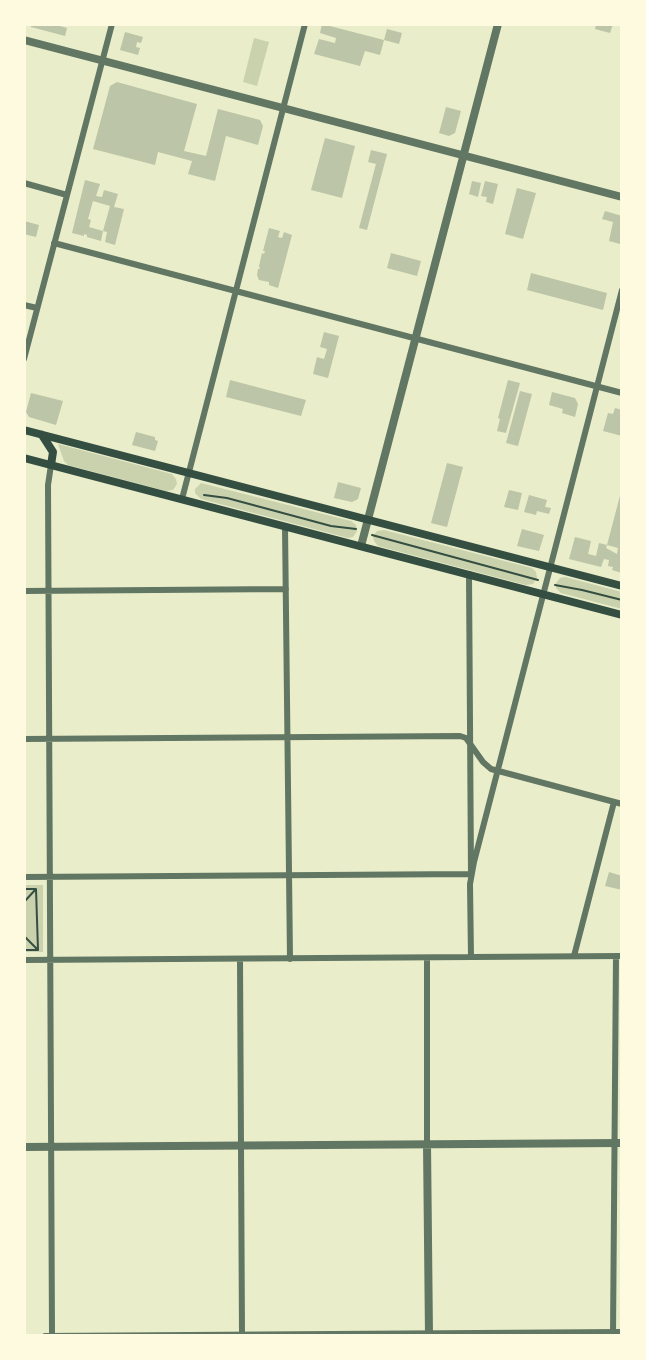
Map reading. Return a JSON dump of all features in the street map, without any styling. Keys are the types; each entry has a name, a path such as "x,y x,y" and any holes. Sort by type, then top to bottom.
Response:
{"main road":[{"path":"24,430 622,586"},
{"path":"42,435 53,450 51,465"},
{"path":"24,458 622,615"}],"street":[{"path":"24,358 112,24"},
{"path":"182,499 305,24"},
{"path":"361,546 498,24"},
{"path":"24,40 622,197"},
{"path":"24,183 67,195"},
{"path":"54,243 622,393"},
{"path":"471,874 622,290"},
{"path":"24,305 37,308"},
{"path":"51,465 48,485 48,591 52,1336"},
{"path":"285,526 290,959"},
{"path":"469,574 471,957"},
{"path":"24,591 286,589"},
{"path":"24,739 456,736 466,738 487,766 497,771 622,804"},
{"path":"574,956 614,802"},
{"path":"24,877 471,874"},
{"path":"24,960 619,956 619,1143 613,1334"},
{"path":"427,958 429,1335"},
{"path":"240,959 242,1335"},
{"path":"24,1147 619,1143"},
{"path":"45,1336 613,1334 622,1332"}],"path":[{"path":"199,494 225,498 332,526 357,530"},
{"path":"373,536 536,580"},
{"path":"556,586 622,600"},
{"path":"24,889 36,889"},
{"path":"24,902 36,889"},
{"path":"36,889 38,950"},
{"path":"24,936 38,950"},
{"path":"24,950 38,950"}],"green space":[{"path":"254,38 269,42 257,86 243,82"},
{"path":"58,444 172,474 177,484 173,490 166,491 68,465 64,461"},
{"path":"201,483 351,521 356,525 357,531 353,537 348,538 201,499 195,493 195,489"},
{"path":"384,530 532,568 537,578 533,584 526,585 378,546 373,536 377,531"},
{"path":"565,577 622,592 622,609 561,593 556,588 556,583 560,578"},
{"path":"24,885 43,885 43,952 24,952"}],"building":[{"path":"31,24 60,24 67,28 65,36 31,27"},
{"path":"322,24 384,40 380,55 365,51 360,66 314,54 319,39 335,43 336,38 320,33"},
{"path":"596,24 613,24 610,33 595,29"},
{"path":"387,29 402,33 399,44 384,40"},
{"path":"125,32 143,37 141,43 137,42 136,47 140,48 138,55 120,50"},
{"path":"117,82 197,104 184,151 206,156 218,109 260,120 263,126 258,145 226,136 215,181 188,174 192,161 158,152 155,165 93,149 110,86"},
{"path":"446,107 461,111 455,133 449,136 439,133"},
{"path":"325,138 355,146 342,198 311,190"},
{"path":"371,150 387,154 367,230 359,228 376,164 368,162"},
{"path":"85,180 100,184 96,196 102,197 104,190 118,194 114,207 124,209 115,245 105,242 107,232 103,231 101,241 84,234 84,236 72,233","holes":["93,201 110,206 103,231 89,227 91,220 88,219"]},
{"path":"472,181 481,183 478,197 469,194"},
{"path":"485,181 498,184 493,204 486,202 487,197 481,196"},
{"path":"517,188 536,193 523,239 505,234"},
{"path":"605,211 622,216 620,244 609,241 613,222 602,219"},
{"path":"24,221 39,225 36,237 24,234"},
{"path":"269,228 280,231 278,237 282,238 284,232 292,235 278,288 269,285 269,282 259,280 257,275 262,253 264,254 265,251 263,251"},
{"path":"391,253 421,261 417,276 387,268"},
{"path":"531,273 607,293 603,310 527,290"},
{"path":"324,332 339,336 328,378 313,374 317,357 324,359 327,349 320,347"},
{"path":"230,380 306,400 301,416 226,397"},
{"path":"508,380 520,383 506,433 497,431"},
{"path":"520,391 532,394 518,446 506,443"},
{"path":"552,392 575,398 578,404 575,417 562,413 563,409 549,405"},
{"path":"31,393 63,401 56,425 29,417 26,412"},
{"path":"615,408 622,410 622,436 603,431 608,413 613,414"},
{"path":"136,432 155,437 158,441 155,451 132,445"},
{"path":"447,463 463,467 447,527 431,523"},
{"path":"338,482 361,488 358,499 352,502 334,498"},
{"path":"509,490 522,493 518,510 504,507"},
{"path":"621,492 622,573 608,566 609,560 604,559 601,567 569,559 575,537 591,541 588,554 596,556 599,543 607,545","holes":["607,545 618,548 617,554 606,548"]},
{"path":"529,495 547,500 545,507 551,508 549,514 537,511 536,515 524,512"},
{"path":"522,529 544,535 539,551 517,546"},
{"path":"609,872 622,876 622,890 605,886"}]}
